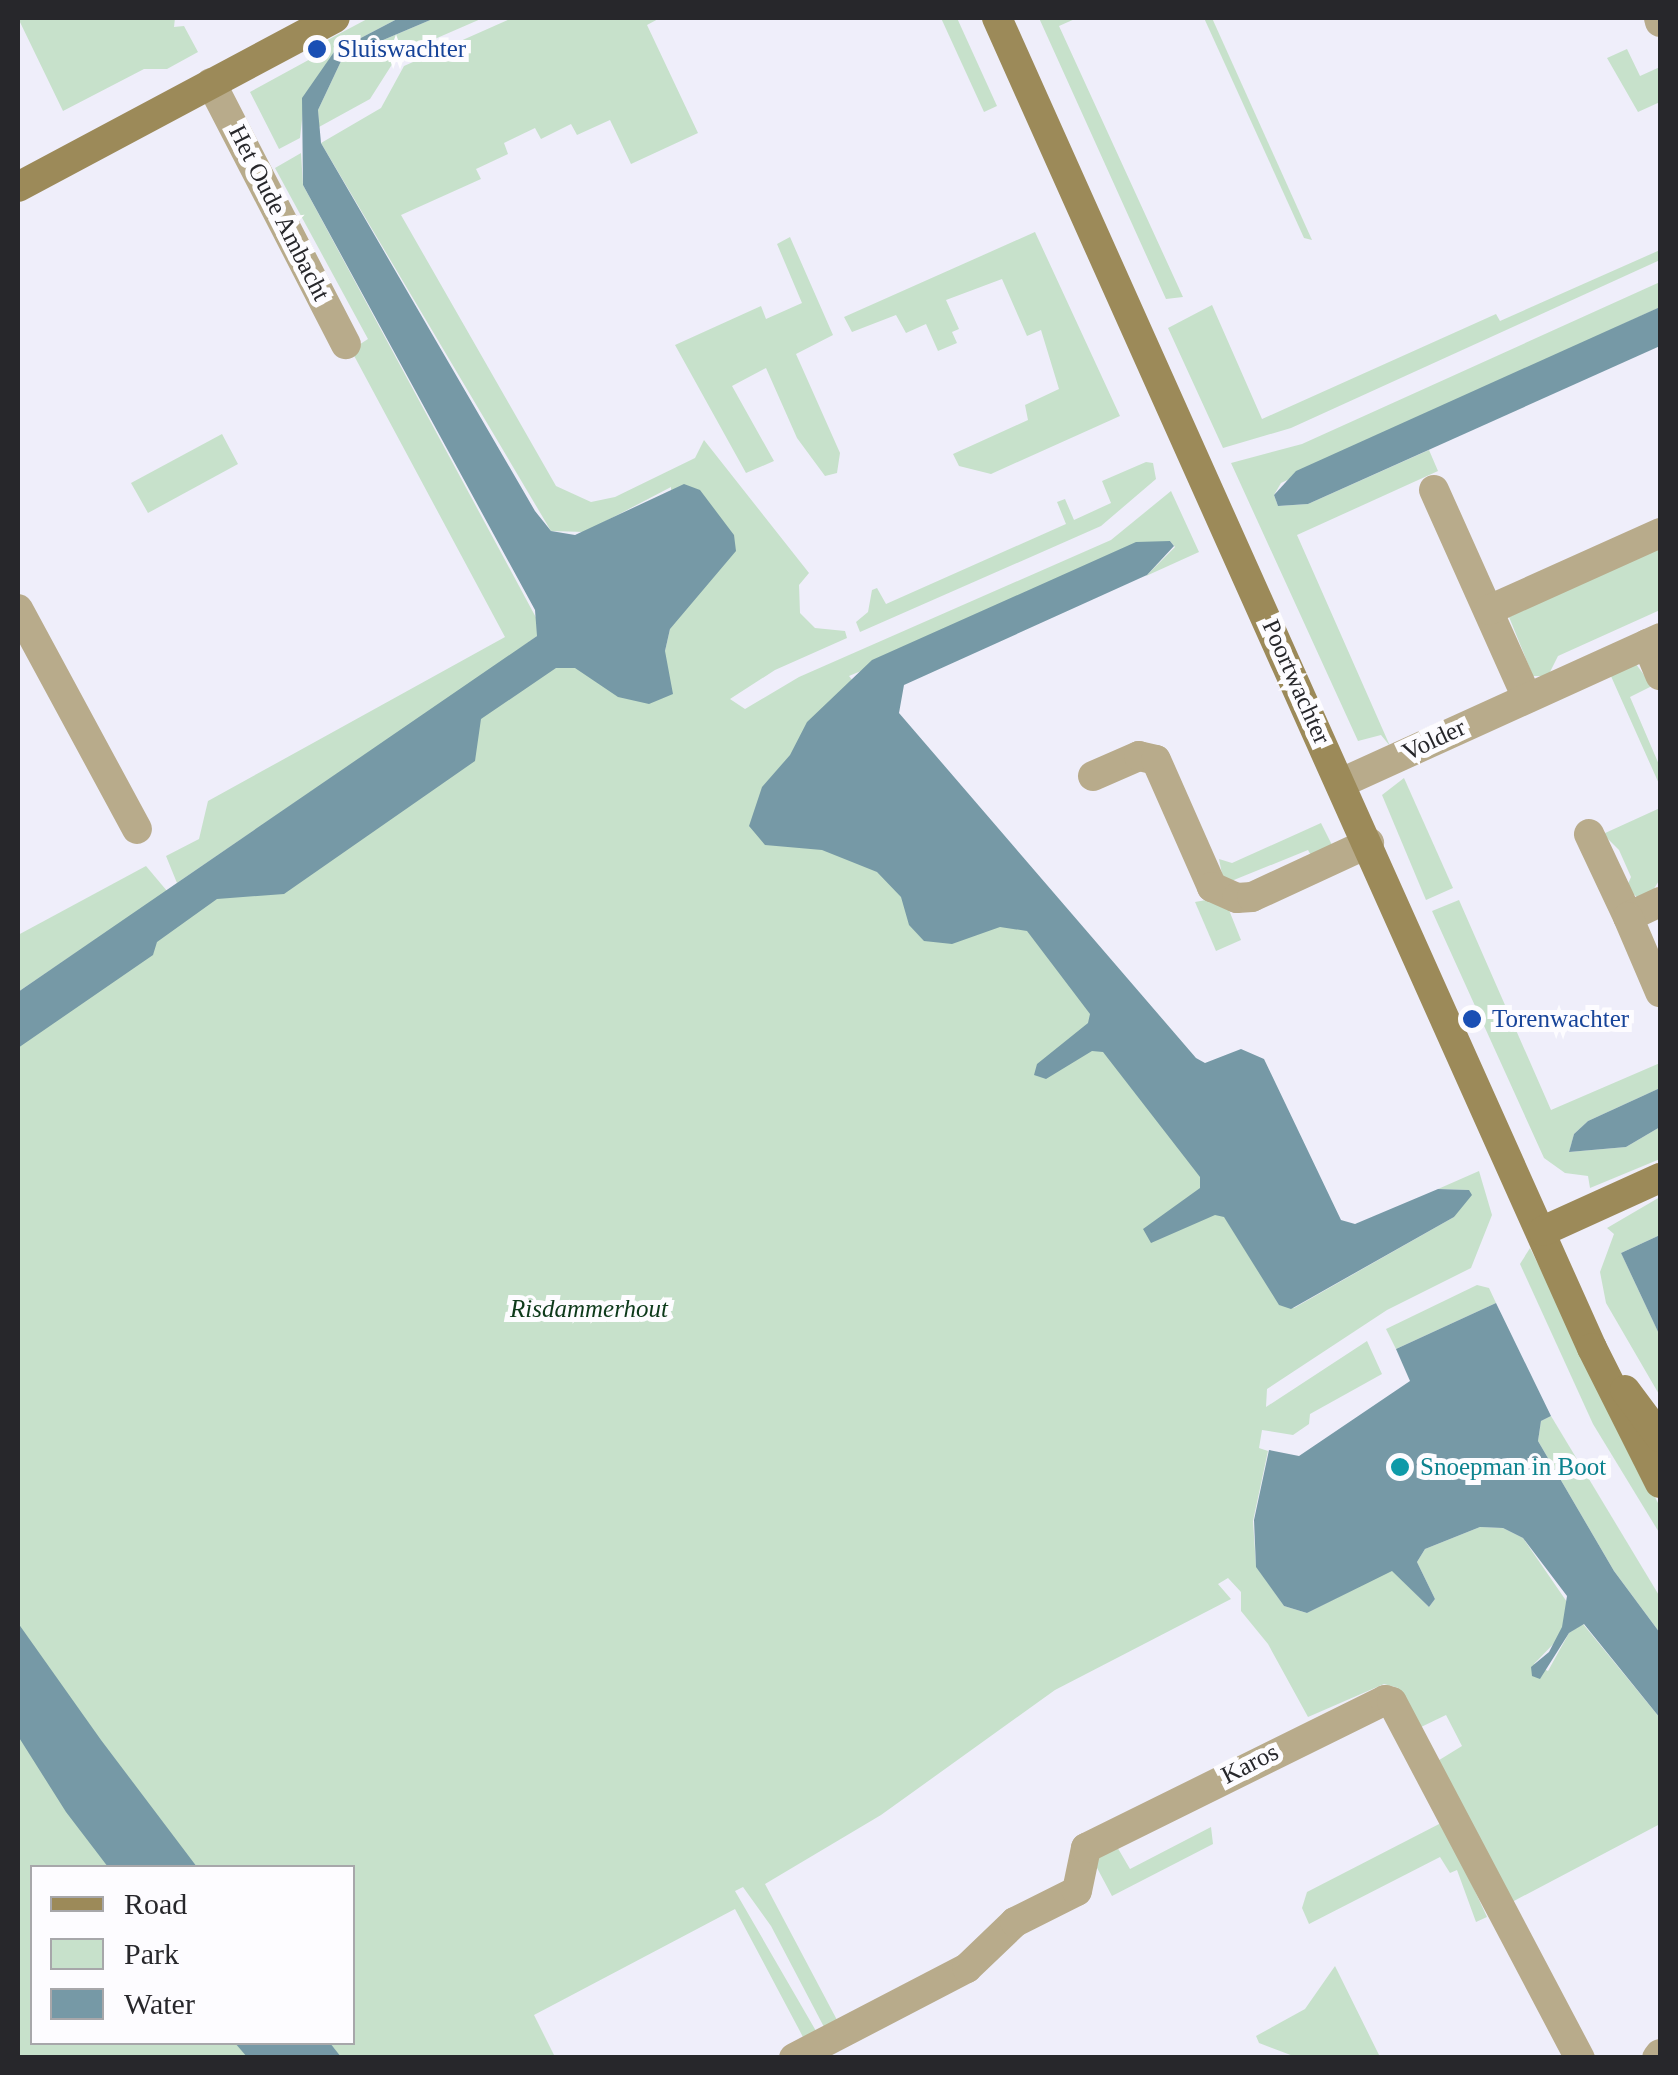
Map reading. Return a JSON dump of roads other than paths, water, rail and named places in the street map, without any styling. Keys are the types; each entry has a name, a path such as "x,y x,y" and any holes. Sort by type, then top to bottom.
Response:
{"street":[{"path":"18,186 335,18"},
{"name":"Poortwachter","path":"997,18 1592,1348 1660,1482"},
{"name":"Het Oude Ambacht","path":"211,83 346,344"},
{"path":"1434,490 1527,698"},
{"path":"1489,610 1660,532"},
{"path":"18,609 137,829"},
{"name":"Volder","path":"1341,783 1654,641 1660,675"},
{"path":"1093,776 1139,756 1156,760 1212,886 1237,898 1368,843"},
{"path":"1589,834 1660,992"},
{"path":"1628,917 1660,902"},
{"path":"1542,1231 1660,1178"},
{"name":"Poortwachter","path":"1592,1348 1660,1437"},
{"name":"Karos","path":"794,2058 967,1968 1015,1922 1077,1891 1086,1848 1385,1700 1392,1702 1580,2058"}],"water":[{"path":"399,18 435,18 343,57 318,110 321,143 535,511 551,531 575,535 684,484 700,490 734,535 736,551 670,629 665,651 673,694 649,704 618,697 575,668 556,668 481,719 475,761 284,894 217,899 157,942 153,955 18,1048 18,992 537,636 535,610 303,185 302,98 334,52"},
{"path":"1660,307 1660,346 1308,504 1278,506 1274,495 1296,471"},
{"path":"1170,541 1174,546 1147,575 904,685 899,713 1196,1058 1205,1063 1241,1049 1264,1059 1341,1220 1355,1224 1438,1189 1469,1190 1472,1195 1454,1217 1291,1309 1279,1305 1224,1217 1215,1215 1151,1243 1143,1229 1200,1188 1200,1177 1103,1052 1092,1051 1046,1079 1034,1075 1037,1064 1088,1023 1090,1014 1027,931 1000,927 952,944 924,941 909,925 901,897 877,872 822,850 765,845 749,826 762,787 790,755 807,722 872,660 1136,542"},
{"path":"1660,1088 1660,1127 1626,1147 1569,1152 1574,1134 1588,1121"},
{"path":"1660,1235 1660,1336 1621,1253"},
{"path":"1496,1303 1551,1416 1541,1421 1538,1441 1614,1571 1660,1633 1660,1718 1584,1624 1569,1633 1540,1679 1532,1676 1531,1667 1549,1652 1562,1627 1567,1596 1523,1538 1503,1528 1480,1527 1425,1549 1417,1562 1435,1599 1429,1607 1392,1571 1307,1613 1284,1606 1256,1567 1254,1520 1269,1450 1299,1456 1410,1381 1396,1349"},
{"path":"18,1623 195,1865 106,1865 66,1812 18,1736"},
{"path":"237,2045 332,2045 341,2057 247,2057"}],"place":[{"name":"Sluiswachter","path":"317,49"},
{"name":"Torenwachter","path":"1472,1019"},
{"name":"Snoepman in Boot","path":"1400,1467"}],"park label":[{"name":"Risdammerhout","path":"589,1309"}]}
